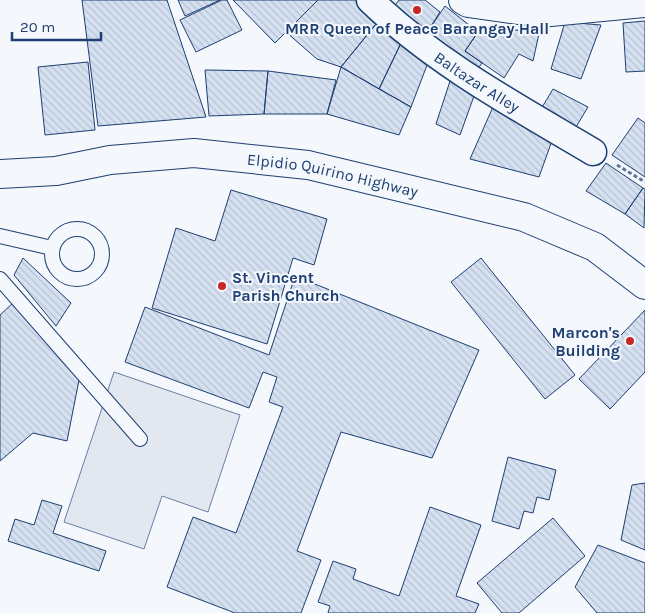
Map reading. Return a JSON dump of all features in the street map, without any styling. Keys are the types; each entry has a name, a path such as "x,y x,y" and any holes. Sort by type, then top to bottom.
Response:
{"main road":[{"path":"463,0 468,3 540,13 588,4 645,3"},
{"name":"Elpidio Quirino Highway","path":"0,174 56,171 110,160 194,153 308,165 524,217 595,247 645,284"}],"street":[{"name":"Baltazar Alley","path":"370,0 395,24 437,55 501,97 593,152"}],"lane":[{"path":"0,236 52,248"},
{"path":"0,279 140,439"}],"shaded area":[{"path":"114,372 240,415 208,512 162,496 144,549 64,522"}],"building":[{"path":"82,0 167,0 206,117 98,126"},
{"path":"178,0 220,0 185,16"},
{"path":"222,0 227,0 242,30 196,52 180,20"},
{"path":"233,0 318,0 275,43"},
{"path":"318,0 356,0 376,24 341,67 317,59 286,32"},
{"path":"399,0 425,0 440,12 426,34 393,8"},
{"path":"445,6 478,32 465,51 482,63 475,73 426,34"},
{"path":"645,21 645,71 626,72 623,23"},
{"path":"565,22 601,25 581,79 551,69"},
{"path":"376,24 401,43 379,89 341,67"},
{"path":"540,29 533,61 519,54 504,78 465,51 478,32"},
{"path":"401,43 429,60 411,107 379,89"},
{"path":"88,62 95,130 45,135 38,67"},
{"path":"341,67 411,107 399,135 327,114"},
{"path":"205,70 268,71 264,114 209,116"},
{"path":"268,71 336,80 327,114 264,114"},
{"path":"451,78 474,96 460,135 436,124"},
{"path":"553,89 588,107 573,132 538,114"},
{"path":"496,100 554,135 539,177 470,159"},
{"path":"638,118 645,123 645,177 612,155"},
{"path":"606,163 643,188 625,214 586,191"},
{"path":"643,188 645,189 644,228 625,214"},
{"name":"St. Vincent Parish Church","path":"231,190 327,219 314,265 293,258 267,344 152,308 176,228 215,241"},
{"path":"23,258 71,303 56,326 14,275"},
{"path":"481,258 575,375 545,399 451,282"},
{"path":"295,276 479,350 432,458 341,432 297,551 321,560 301,613 235,613 167,587 193,517 236,533 283,407 269,402 277,377 263,372 249,408 125,362 145,307 269,355"},
{"path":"14,302 80,375 67,441 33,433 0,461 0,315"},
{"name":"Marcon's Building","path":"645,310 645,372 610,409 579,379"},
{"path":"508,457 556,470 549,500 537,497 533,513 524,511 519,529 492,521"},
{"path":"645,483 645,550 621,540 632,485"},
{"path":"42,500 62,506 53,533 106,551 99,571 8,541 15,519 34,525"},
{"path":"430,507 481,525 456,596 479,604 475,613 328,613 330,606 318,602 333,561 356,569 353,579 399,596"},
{"path":"553,518 585,556 519,613 502,613 477,583"},
{"path":"598,545 645,563 645,613 597,613 575,587"}],"place":[{"name":"MRR Queen of Peace Barangay Hall","path":"417,10"},
{"name":"St. Vincent Parish Church","path":"222,286"},
{"name":"Marcon's Building","path":"630,341"}]}
